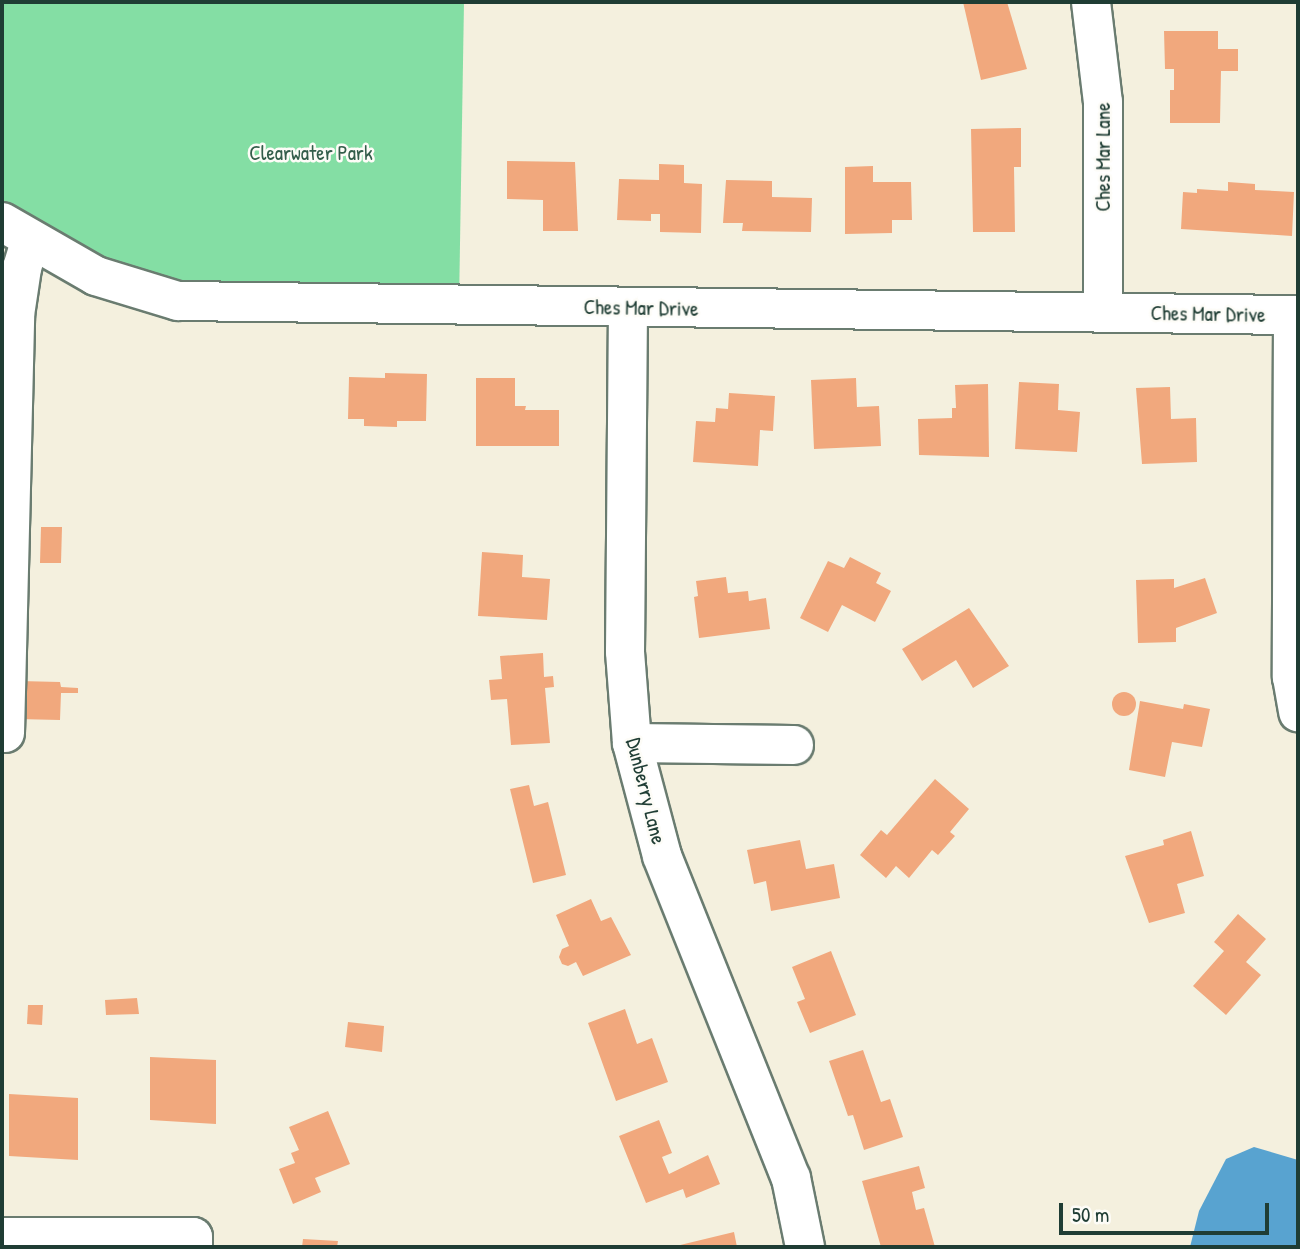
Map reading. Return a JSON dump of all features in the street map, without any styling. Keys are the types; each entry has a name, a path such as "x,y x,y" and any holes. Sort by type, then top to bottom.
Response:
{"street":[{"name":"Ches Mar Lane","path":"1091,2 1103,102 1102,313"},
{"name":"Ches Mar Drive","path":"17,231 96,276 178,301 1296,315"},
{"path":"5,733 15,315 22,268 17,231"},
{"name":"Dunberry Lane","path":"628,308 625,652 632,743 662,856 791,1178 805,1247"},
{"path":"1296,315 1292,677 1298,712"},
{"path":"632,743 794,745"},
{"path":"2,1237 193,1237 193,1247"}],"green space":[{"name":"Clearwater Park","path":"2,2 464,2 459,305 178,301 2,224"}],"water":[{"path":"1254,1147 1298,1160 1298,1247 1190,1247 1199,1211 1226,1159"}],"building":[{"path":"963,2 1007,2 1027,69 981,80"},
{"path":"1164,31 1218,31 1218,49 1238,49 1238,71 1221,71 1220,123 1170,123 1170,90 1174,90 1174,69 1165,69"},
{"path":"1021,128 1021,167 1014,167 1015,232 973,232 971,129"},
{"path":"507,161 575,162 578,231 543,231 543,200 507,199"},
{"path":"659,164 684,165 684,183 702,184 701,233 660,232 660,214 651,214 651,221 617,220 619,179 659,180"},
{"path":"873,166 873,182 911,182 912,220 892,220 892,233 845,234 845,167"},
{"path":"726,180 772,181 772,197 812,198 811,232 742,231 743,223 723,223"},
{"path":"1228,182 1255,184 1255,190 1294,192 1292,236 1181,229 1183,192 1197,193 1197,189 1228,191"},
{"path":"385,373 427,374 426,421 397,421 397,427 364,426 364,419 348,419 349,377 385,378"},
{"path":"476,378 515,378 515,406 526,406 525,410 559,410 559,446 476,446"},
{"path":"856,378 857,407 879,406 881,446 814,449 811,380"},
{"path":"1019,382 1059,384 1058,410 1080,412 1077,452 1015,449"},
{"path":"988,384 989,457 919,455 918,419 952,418 952,408 956,408 955,385"},
{"path":"1170,387 1171,419 1196,418 1197,462 1142,464 1136,388"},
{"path":"729,393 775,396 773,431 760,430 758,466 693,462 696,421 715,422 716,408 728,409"},
{"path":"41,527 62,527 61,563 40,563"},
{"path":"482,552 523,555 522,577 550,579 547,620 478,616"},
{"path":"850,557 881,573 876,583 891,591 875,622 842,605 828,632 800,618 828,561 844,568"},
{"path":"726,577 728,593 748,591 749,601 766,598 770,629 699,638 694,597 698,596 696,581"},
{"path":"1205,578 1217,613 1176,628 1176,642 1138,643 1136,580 1174,579 1174,588"},
{"path":"969,608 1009,666 973,688 956,660 922,681 902,649"},
{"path":"543,653 544,677 553,676 554,687 545,688 550,743 511,745 507,699 491,700 489,680 502,679 500,656"},
{"path":"19,681 60,682 61,687 78,688 78,693 61,693 60,720 17,719"},
{"path":"1124,692 1132,696 1136,704 1132,712 1124,716 1116,712 1112,704 1116,696"},
{"path":"1140,701 1183,709 1184,704 1210,709 1202,747 1172,742 1165,777 1129,770"},
{"path":"935,779 969,809 950,832 955,836 938,855 932,850 909,878 896,866 886,878 860,855 881,830 887,835"},
{"path":"529,785 534,806 548,802 566,875 533,883 510,789"},
{"path":"1191,831 1204,876 1177,884 1185,913 1149,923 1125,856 1164,845 1163,840"},
{"path":"800,840 806,869 834,864 840,898 771,911 766,881 754,884 747,850"},
{"path":"591,899 601,921 611,917 631,955 583,976 576,962 568,966 562,964 559,957 562,949 569,946 556,915"},
{"path":"1238,914 1266,939 1246,962 1261,975 1226,1015 1193,986 1224,951 1214,942"},
{"path":"831,951 856,1015 810,1033 797,1002 805,999 792,967"},
{"path":"137,998 139,1014 106,1015 105,1000"},
{"path":"28,1005 43,1005 42,1025 27,1024"},
{"path":"625,1009 637,1044 652,1038 668,1082 616,1101 588,1023"},
{"path":"348,1022 384,1026 382,1052 345,1047"},
{"path":"863,1050 881,1102 890,1099 903,1137 864,1150 853,1115 848,1116 829,1061"},
{"path":"150,1057 216,1060 216,1124 150,1120"},
{"path":"9,1094 78,1098 78,1160 9,1156"},
{"path":"328,1111 350,1164 315,1178 321,1192 293,1204 279,1169 295,1163 291,1153 299,1150 289,1127"},
{"path":"659,1120 672,1153 662,1157 669,1174 708,1155 720,1184 686,1198 683,1189 646,1203 619,1136"},
{"path":"919,1166 925,1188 912,1192 916,1210 924,1208 935,1247 881,1247 862,1181"},
{"path":"734,1232 737,1247 676,1247 676,1246"},
{"path":"303,1239 338,1241 337,1247 302,1247"}]}
